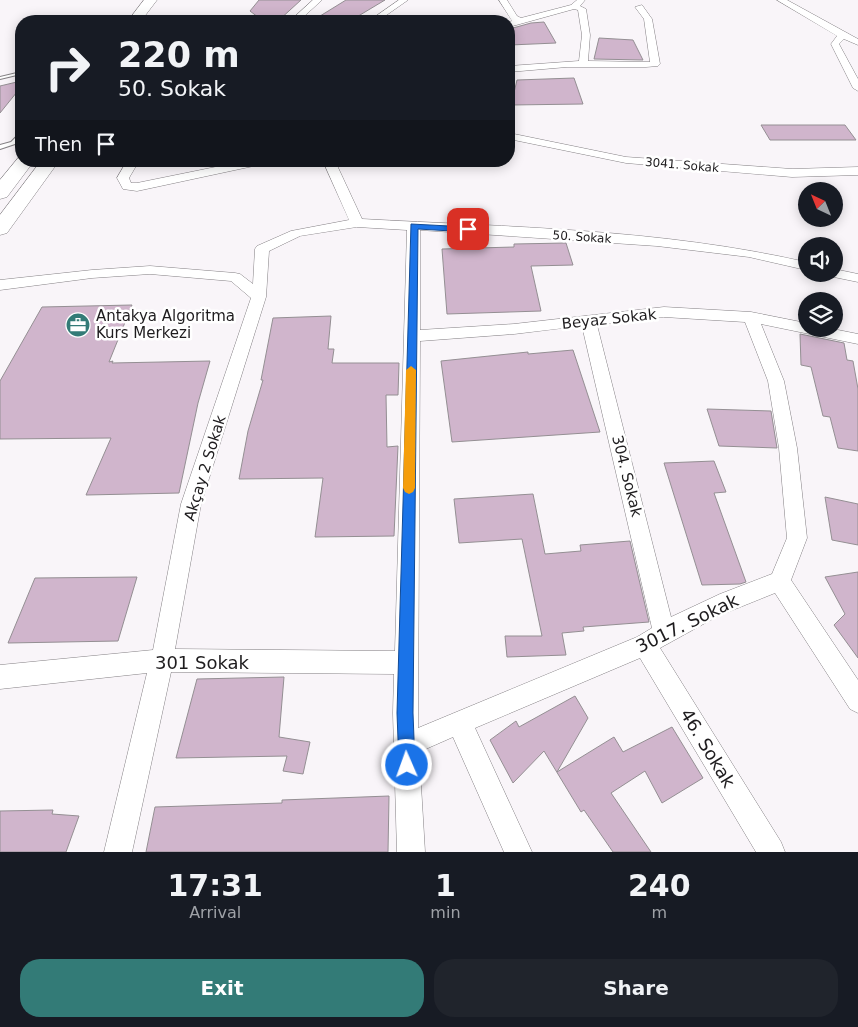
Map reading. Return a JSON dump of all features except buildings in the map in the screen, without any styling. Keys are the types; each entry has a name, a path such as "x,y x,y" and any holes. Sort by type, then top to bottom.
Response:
{"highway":[{"path":"139,15 150,0"},
{"path":"0,193 20,167"},
{"path":"0,229 48,167"}],"street":[{"path":"301,15 318,0"},
{"path":"382,15 404,0"},
{"path":"503,0 512,15"},
{"path":"781,0 842,35 858,42"},
{"path":"515,22 581,2 586,35 584,63"},
{"path":"515,68 536,65 584,63 655,64 648,19 639,7"},
{"path":"515,19 519,21"},
{"path":"842,35 835,44 858,88"},
{"name":"3041. Sokak","path":"515,136 626,160 792,173 858,171"},
{"path":"129,167 123,178 127,186 137,188 235,167"},
{"path":"332,167 357,223"},
{"name":"50. Sokak","path":"357,223 657,242 749,253 798,264"},
{"name":"Akçay 2 Sokak","path":"118,852 162,660 191,504 259,297 262,249 276,240 294,233 357,223"},
{"path":"412,849 406,745 406,663 414,226"},
{"path":"0,285 92,274 150,270 235,277 259,297"},
{"path":"843,274 858,278"},
{"name":"Beyaz Sokak","path":"412,336 514,329 664,312 751,317 798,327"},
{"path":"751,317 776,381 788,448 797,538 780,581 858,701"},
{"name":"304. Sokak","path":"588,321 655,638"},
{"name":"Beyaz Sokak","path":"843,336 858,339"},
{"name":"3017. Sokak","path":"406,745 655,638 711,607 780,581"},
{"name":"46. Sokak","path":"655,638 771,852"},
{"name":"301 Sokak","path":"0,677 162,660 406,663"},
{"path":"460,722 470,750 518,852"}],"lane":[{"path":"0,78 15,74"},
{"path":"0,147 15,141"}],"slow traffic":[{"path":"409,488 411,370"}],"place":[{"name":"Antakya Algoritma Kurs Merkezi","path":"78,325"}],"route":[{"path":"407,765 405,713 414,226 468,229"}]}
